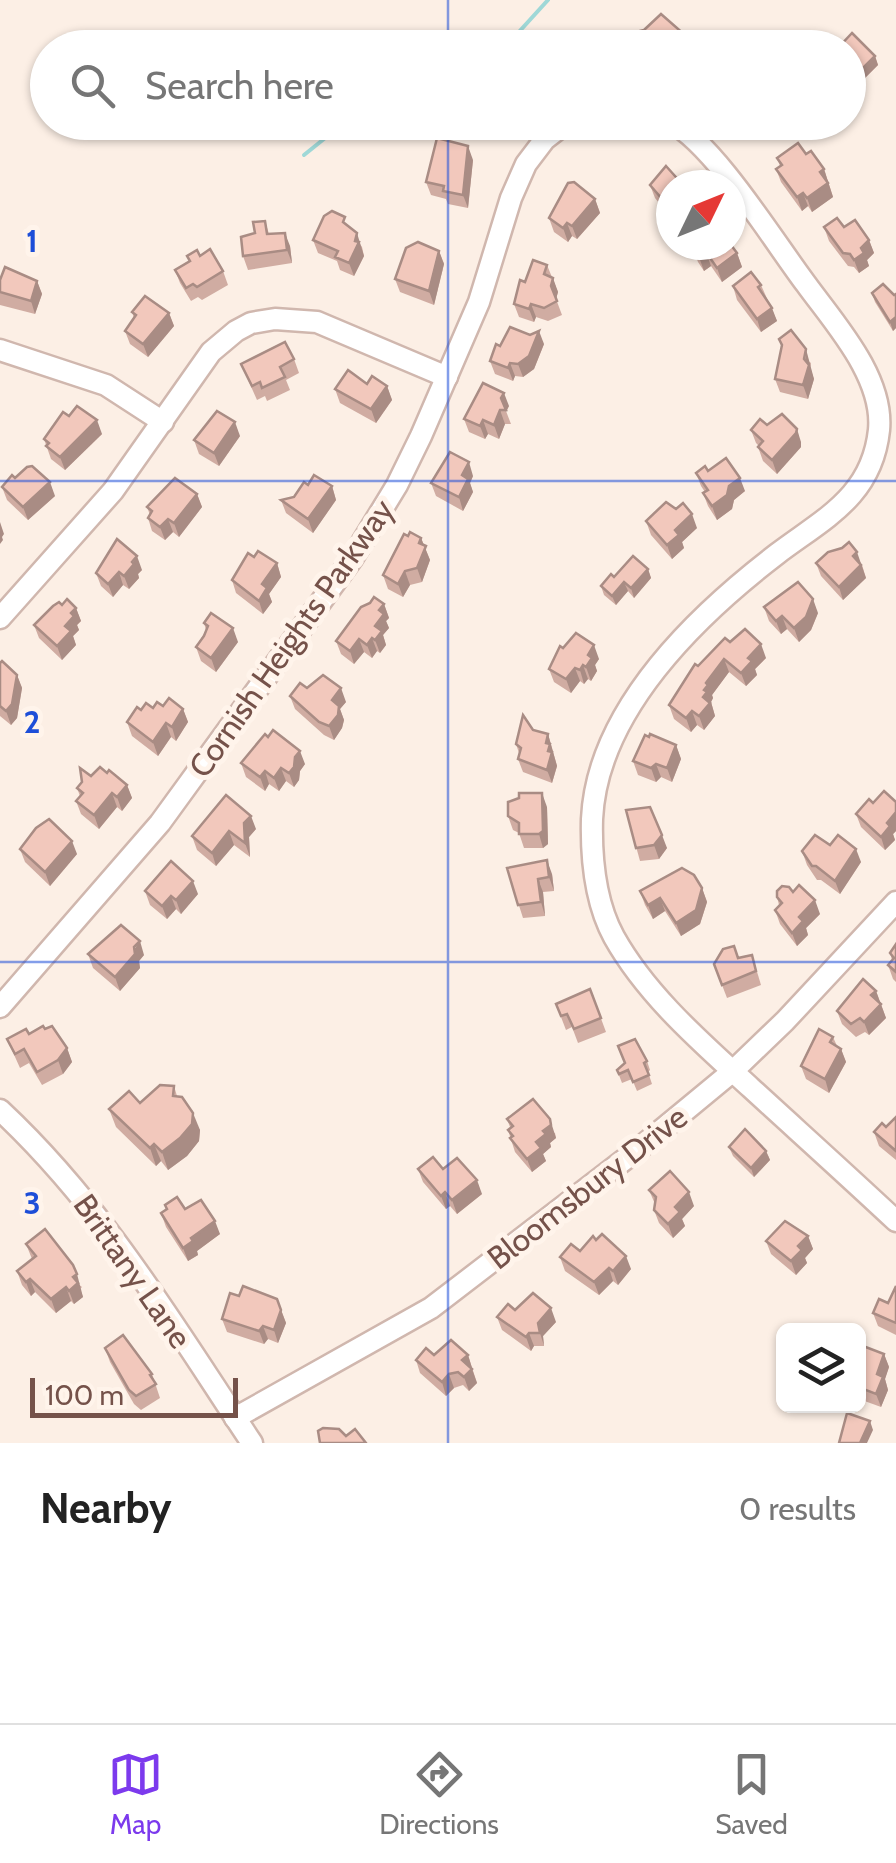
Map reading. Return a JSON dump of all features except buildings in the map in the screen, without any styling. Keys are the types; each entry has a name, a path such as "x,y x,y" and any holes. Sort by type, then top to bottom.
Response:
{"street":[{"name":"Cornish Heights Parkway","path":"0,1007 160,823 352,559 397,485 447,377 479,302 511,198 526,164 544,140"},
{"path":"694,140 715,160 844,337 874,393 888,431 847,501 826,522 778,554 715,606 675,646 641,689 600,770 593,807 592,838 601,905 632,966 677,1017 896,1221"},
{"path":"0,618 113,491 211,352 236,331 275,318 317,322 447,377"},
{"path":"6,352 106,385 164,422"},
{"name":"Bloomsbury Drive","path":"235,1418 431,1308 641,1147 733,1071 854,950 896,902"},
{"name":"Brittany Lane","path":"0,1110 85,1199 252,1443"}],"waterway":[{"path":"521,30 548,0"},
{"path":"304,155 323,140"}]}
